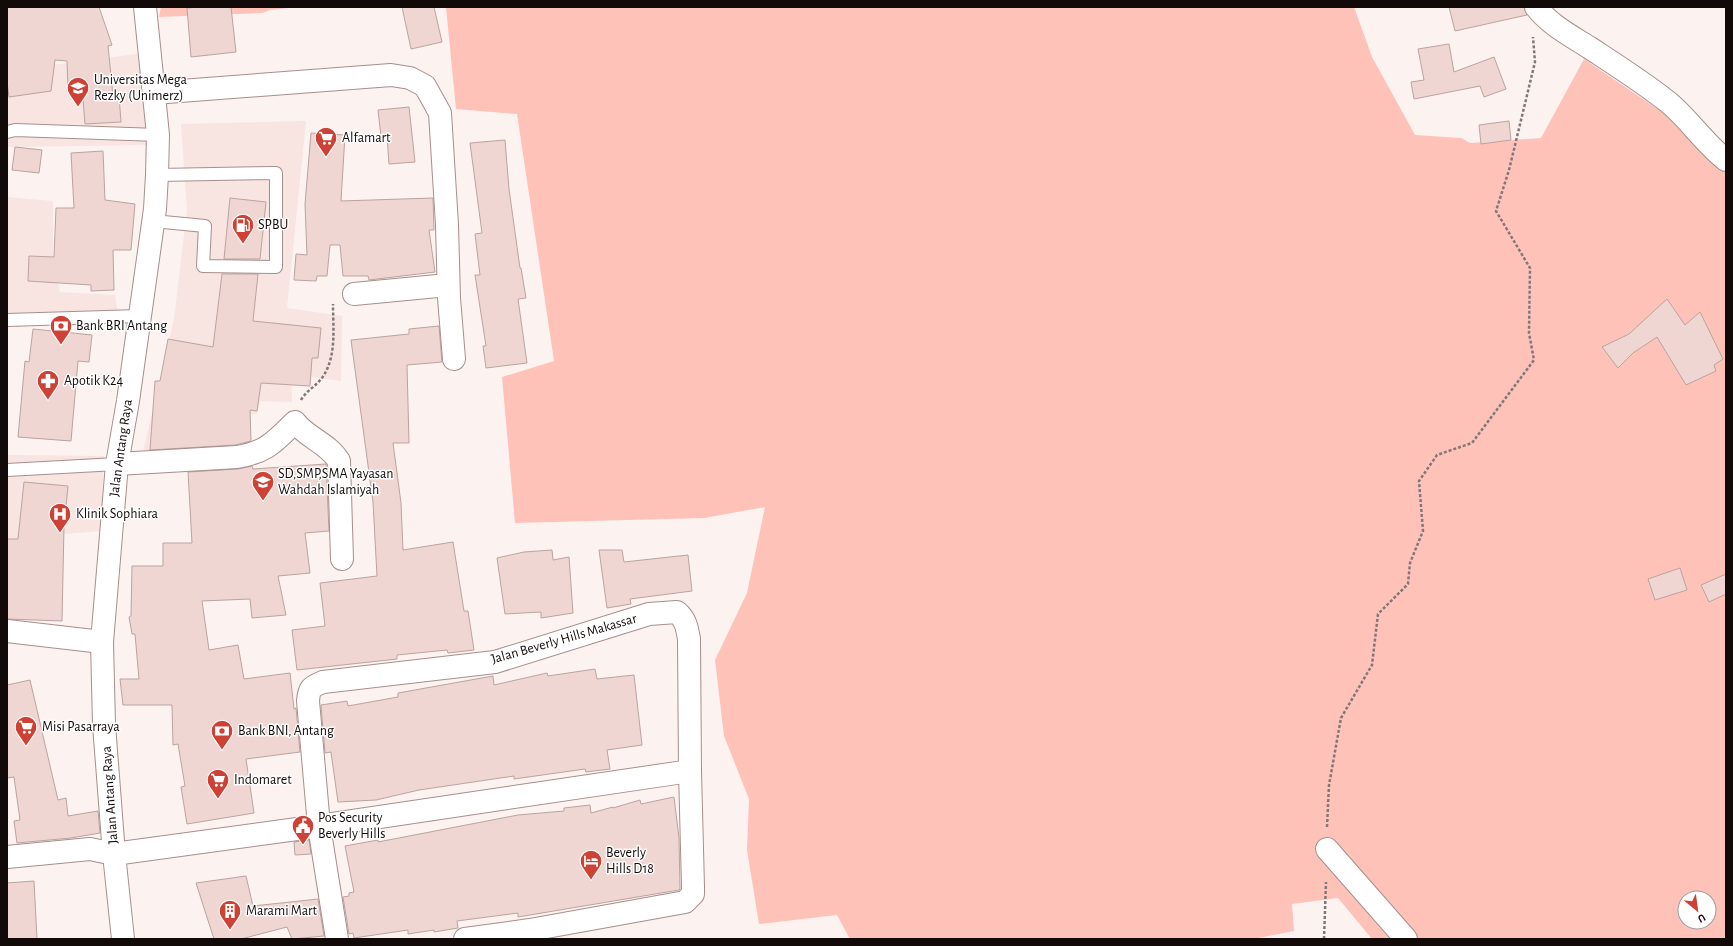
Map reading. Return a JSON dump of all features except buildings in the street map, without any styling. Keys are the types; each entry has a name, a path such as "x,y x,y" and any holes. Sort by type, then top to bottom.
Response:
{"street":[{"name":"Jalan Antang Raya","path":"124,939 114,854 104,725 102,642 117,464 128,401 158,175 158,135 145,7"},
{"path":"1536,7 1543,15 1563,31 1636,78 1670,103 1711,148 1726,160"},
{"path":"154,93 391,75 410,78 425,86 440,113 447,225 448,285 454,359"},
{"path":"354,294 448,285"},
{"path":"117,464 238,457 253,454 266,449 295,422 301,430 330,449 339,461 342,559"},
{"name":"Jalan Beverly Hills Makassar","path":"336,939 319,826 308,701 309,691 312,686 323,682 495,662 649,614 677,612 686,624 689,639 693,894 685,902 530,930 466,939"},
{"path":"7,631 102,642"},
{"path":"7,857 90,849 114,854 319,826 690,771"},
{"path":"1327,849 1406,939"}],"lane":[{"path":"7,132 15,130 158,135"},
{"path":"153,221 205,226 203,266 276,267 276,173 158,175"},
{"path":"7,320 139,316"},
{"path":"7,470 117,464"}],"path":[{"path":"1324,939 1329,785 1341,718 1372,666 1378,614 1408,584 1410,563 1424,531 1419,481 1437,455 1472,443 1534,360 1529,333 1530,268 1496,211 1509,170 1535,62 1532,31"},
{"path":"295,422 296,410 304,394 322,378 328,368 332,355 334,302"}],"shaded area":[{"path":"161,7 297,7 270,10 262,13 159,17"},
{"path":"446,7 1354,7 1372,57 1415,135 1461,138 1470,143 1541,138 1584,59 1671,118 1726,171 1726,939 1372,939 1338,898 1292,904 1294,931 1253,939 850,939 837,915 759,924 747,850 749,799 724,736 715,660 747,593 765,507 704,518 515,523 502,377 554,361 517,114 456,109"},
{"name":"Universitas Mega Rezky (Unimerz)","path":"144,53 151,145 7,147 7,71"},
{"path":"306,121 287,308 342,316 341,381 291,374 292,402 260,401 257,414 212,417 214,455 143,452 174,319 187,210 181,124"},
{"path":"7,197 53,201 53,262 60,292 115,295 119,321 7,321"},
{"path":"7,455 104,456 101,531 7,539"}],"place":[{"name":"Universitas Mega Rezky (Unimerz)","path":"78,108"},
{"name":"Alfamart","path":"326,158"},
{"name":"SPBU","path":"243,244"},
{"name":"Bank BRI Antang","path":"61,346"},
{"name":"Apotik K24","path":"48,400"},
{"name":"SD,SMP,SMA Yayasan Wahdah Islamiyah","path":"263,502"},
{"name":"Klinik Sophiara","path":"60,534"},
{"name":"Misi Pasarraya","path":"26,746"},
{"name":"Bank BNI, Antang","path":"222,750"},
{"name":"Indomaret","path":"218,800"},
{"name":"Pos Security Beverly Hills","path":"303,846"},
{"name":"Beverly Hills D18","path":"591,880"},
{"name":"Marami Mart","path":"230,930"}]}
